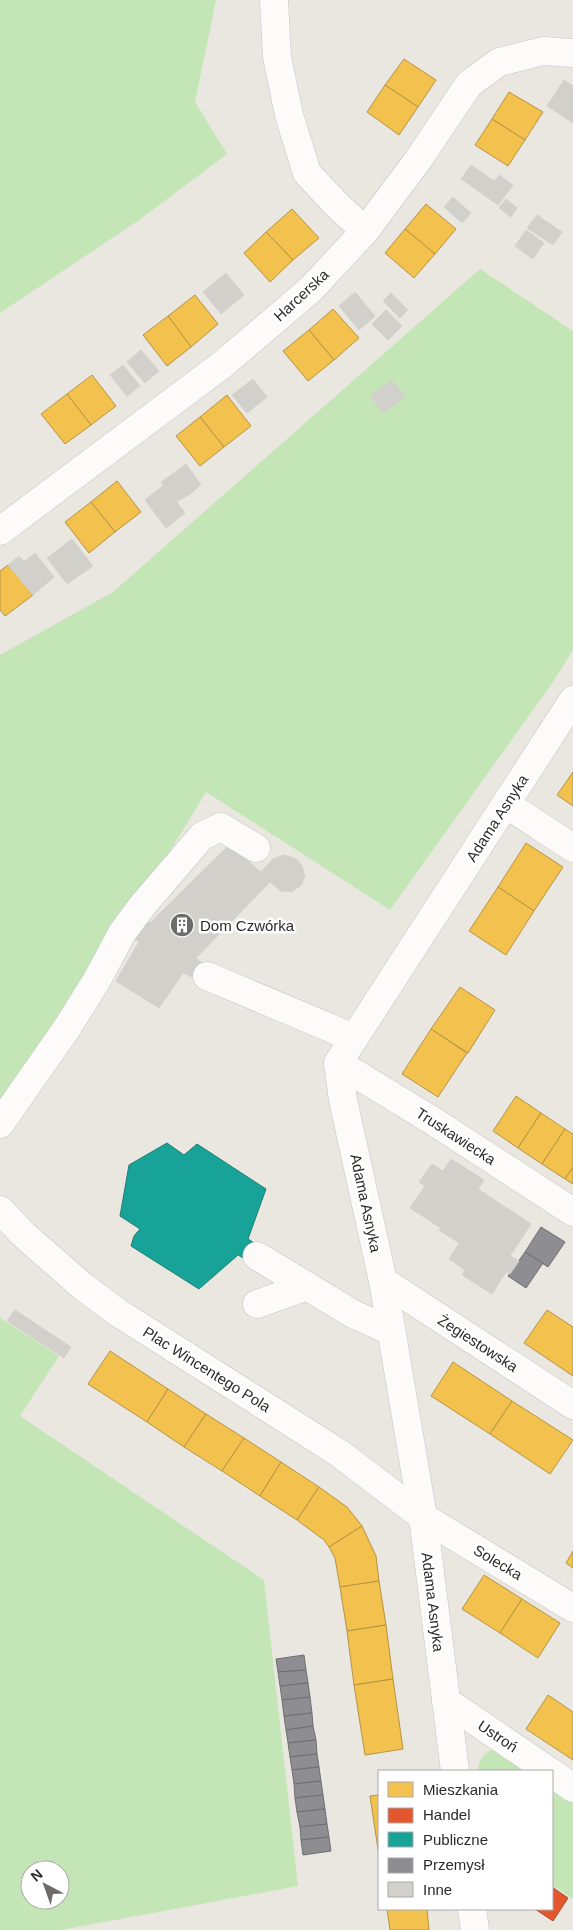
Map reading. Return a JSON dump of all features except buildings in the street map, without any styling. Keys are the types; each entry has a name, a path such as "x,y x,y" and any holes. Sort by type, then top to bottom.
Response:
{"street":[{"path":"274,0 277,57 289,115 307,173 365,231"},
{"name":"Harcerska","path":"0,531 223,364 311,289 365,231 418,160 469,84 499,62 543,51 573,53"},
{"name":"Adama Asnyka","path":"455,1770 423,1516 383,1281 343,1100 338,1063 573,700"},
{"path":"506,804 573,848"},
{"path":"0,1124 68,1028 122,933 202,836 221,827 256,848"},
{"path":"207,976 354,1038"},
{"name":"Truskawiecka","path":"338,1063 433,1121 573,1212"},
{"name":"Plac Wincentego Pola","path":"0,1210 23,1234 117,1312 339,1453 423,1516"},
{"path":"257,1256 353,1314 391,1331"},
{"name":"Żegiestowska","path":"383,1281 573,1405"},
{"path":"257,1304 307,1286"},
{"name":"Solecka","path":"423,1516 573,1608"},
{"name":"Ustroń","path":"446,1701 547,1770"},
{"name":"Ustroń","path":"553,1774 573,1788"},
{"path":"472,1910 475,1930"}],"green space":[{"path":"0,0 216,0 195,102 227,154 139,220 0,313"},
{"path":"480,269 573,331 573,650 553,682 390,910 206,792 158,871 0,1107 0,655 113,592"},
{"path":"0,1318 59,1356 20,1416 264,1580 298,1886 61,1930 0,1930"},
{"path":"492,1750 508,1756 530,1770 478,1770 481,1758"},
{"path":"553,1785 573,1798 573,1899 553,1886"}],"place":[{"name":"Dom Czwórka","path":"182,925"}]}
